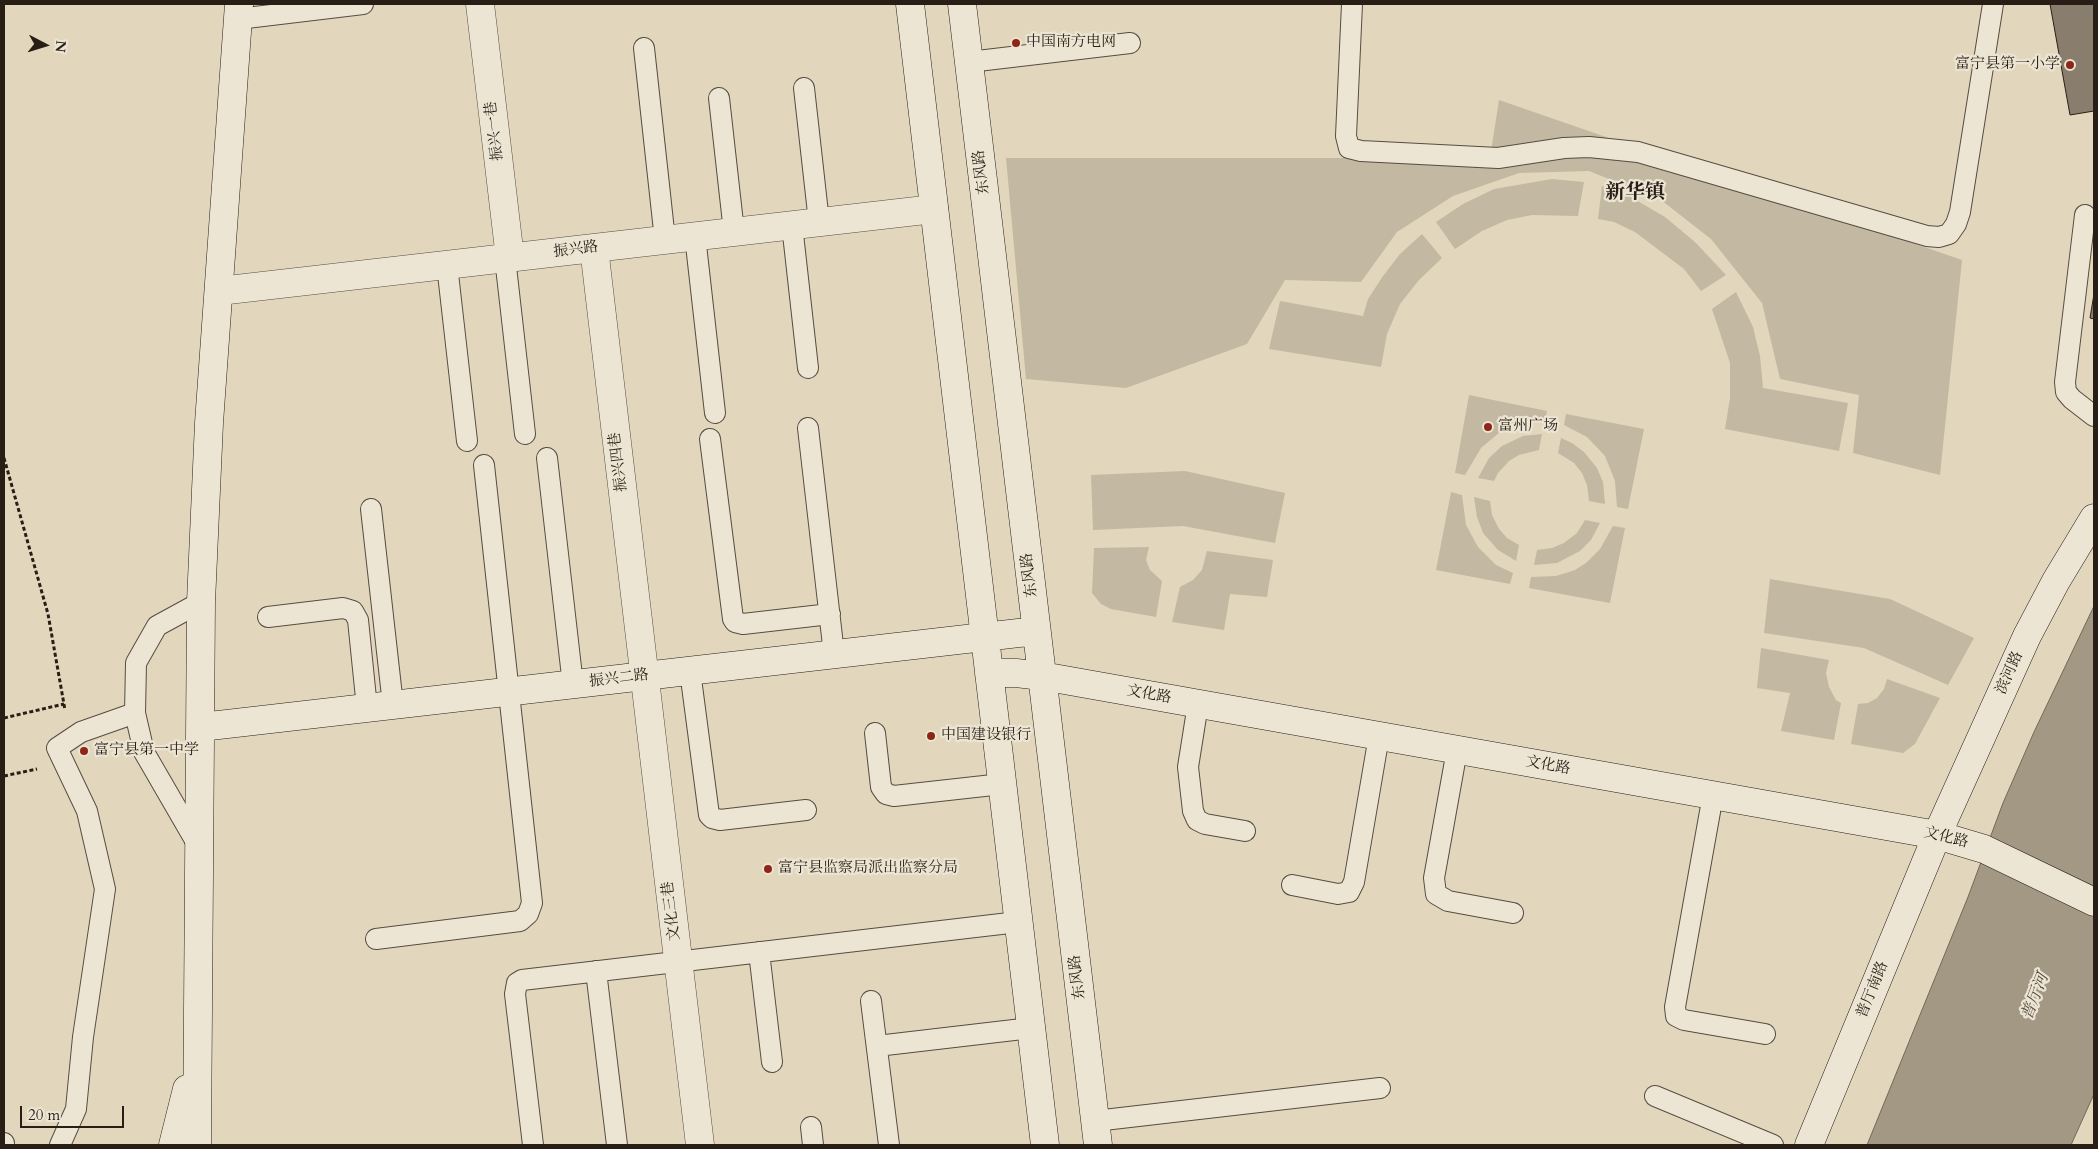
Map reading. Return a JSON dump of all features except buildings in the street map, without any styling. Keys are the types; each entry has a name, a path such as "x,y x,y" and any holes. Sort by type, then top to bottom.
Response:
{"main road":[{"name":"振兴一巷","path":"480,4 508,258"},
{"path":"910,4 1045,1145"},
{"name":"东风路","path":"962,4 1096,1133"},
{"path":"197,1145 201,602 209,423 239,11"},
{"name":"振兴路","path":"218,291 934,209"},
{"name":"振兴四巷","path":"594,248 644,676"},
{"name":"滨河路","path":"1937,835 2026,636 2056,580 2094,518"},
{"name":"振兴二路","path":"201,727 1036,631"},
{"name":"文化路","path":"989,673 1016,673 1042,676 1937,835 1984,849 2094,902"},
{"name":"文化三巷","path":"644,676 700,1145"},
{"name":"普厅南路","path":"1809,1145 1937,835"},
{"path":"173,1145 186,1096 198,1031"}],"lane":[{"path":"239,11 363,4"},
{"path":"1352,4 1346,136 1349,148 1361,151 1498,158 1564,148 1589,147 1638,152 1927,236 1939,237 1949,234 1956,224 1960,212 1993,4"},
{"path":"969,62 1130,43"},
{"path":"644,48 665,240"},
{"path":"804,88 819,222"},
{"path":"718,98 734,232"},
{"path":"2085,215 2065,382 2066,392 2094,416"},
{"path":"792,225 808,368"},
{"path":"695,236 715,412"},
{"path":"508,258 525,434"},
{"path":"447,265 467,441"},
{"path":"808,428 834,654"},
{"path":"710,439 735,622 743,624 830,614"},
{"path":"548,458 573,685"},
{"path":"376,939 509,924 520,921 528,914 532,903 484,465"},
{"path":"371,509 380,707"},
{"path":"199,847 144,752 135,713 136,664 157,626 201,602"},
{"path":"268,617 343,608 353,611 358,620 380,707"},
{"path":"690,671 709,815 720,820 806,810"},
{"path":"1198,704 1188,767 1193,811 1197,820 1206,824 1245,831"},
{"path":"60,1145 76,1109 83,1037 105,889 87,811 57,748 82,732 135,713"},
{"path":"875,733 881,787 886,794 894,796 1002,784"},
{"path":"1292,885 1338,894 1349,892 1354,882 1379,736"},
{"path":"1457,750 1434,878 1436,894 1448,901 1513,912"},
{"path":"1712,795 1676,1016 1684,1020 1765,1034"},
{"path":"533,1145 515,988 517,983 527,979 1018,922"},
{"path":"758,952 772,1062"},
{"path":"596,971 617,1145"},
{"path":"871,1000 889,1145"},
{"path":"877,1046 1031,1028"},
{"path":"1096,1133 1380,1088"},
{"path":"1656,1096 1773,1145"}],"path":[{"path":"4,458 48,614 72,738"},
{"path":"4,718 64,704"},
{"path":"4,776 44,768"}],"shaded area":[{"path":"1499,100 1962,260 1940,475 1853,453 1859,395 1780,379 1762,303 1711,239 1661,200 1589,171 1519,173 1453,196 1397,232 1361,282 1285,280 1247,344 1126,388 1026,379 1006,158 1490,158"},
{"path":"1552,179 1584,182 1578,216 1532,215 1507,220 1482,231 1455,249 1436,222 1463,204 1494,189"},
{"path":"1602,186 1629,196 1665,217 1695,242 1726,275 1701,291 1684,269 1635,232 1614,222 1598,219"},
{"path":"1422,234 1442,258 1419,280 1400,304 1387,334 1381,367 1269,349 1280,301 1363,316 1368,299 1383,276 1400,254"},
{"path":"1736,292 1753,327 1760,356 1763,388 1848,403 1839,451 1725,429 1730,398 1730,363 1712,309"},
{"path":"1469,395 1547,411 1545,421 1524,423 1500,432 1481,448 1465,475 1455,473"},
{"path":"1566,414 1644,429 1628,509 1617,507 1615,481 1605,456 1587,437 1564,425"},
{"path":"1542,434 1539,450 1519,455 1509,461 1498,473 1494,481 1478,478 1489,458 1502,446 1523,436"},
{"path":"1561,438 1584,452 1597,468 1603,482 1605,504 1589,501 1587,485 1582,473 1574,463 1558,453"},
{"path":"1185,471 1285,493 1275,543 1183,526 1093,530 1091,475"},
{"path":"1451,492 1462,495 1466,525 1478,547 1496,565 1513,573 1510,584 1436,570"},
{"path":"1474,497 1490,501 1492,515 1499,529 1507,538 1519,545 1516,561 1498,550 1483,533 1477,517"},
{"path":"1585,520 1600,523 1591,540 1580,551 1557,563 1534,565 1537,550 1552,548 1564,543 1577,533"},
{"path":"1613,526 1625,528 1610,603 1529,588 1531,577 1556,576 1575,570 1586,563 1600,549"},
{"path":"1149,547 1146,560 1150,570 1162,581 1156,617 1111,609 1101,604 1092,593 1094,548"},
{"path":"1207,551 1273,560 1267,597 1230,594 1224,630 1172,622 1180,587 1193,580 1202,570"},
{"path":"1770,579 1890,599 1974,638 1948,685 1864,648 1764,633"},
{"path":"1761,648 1829,660 1826,673 1829,687 1836,700 1841,703 1834,740 1781,731 1790,693 1757,688"},
{"path":"1887,679 1940,698 1915,744 1903,753 1851,744 1858,704 1868,703 1877,698 1884,689"}],"water":[{"name":"普厅河","path":"2094,606 2094,1094 2071,1145 1867,1145 1968,897 2003,803 2034,732"}],"place":[{"name":"中国南方电网","path":"1016,43"},
{"name":"富宁县第一小学","path":"2070,65"},
{"name":"富州广场","path":"1488,427"},
{"name":"中国建设银行","path":"931,736"},
{"name":"富宁县第一中学","path":"84,751"},
{"name":"富宁县监察局派出监察分局","path":"768,869"}],"district":[{"name":"新华镇","path":"1635,193"}]}
